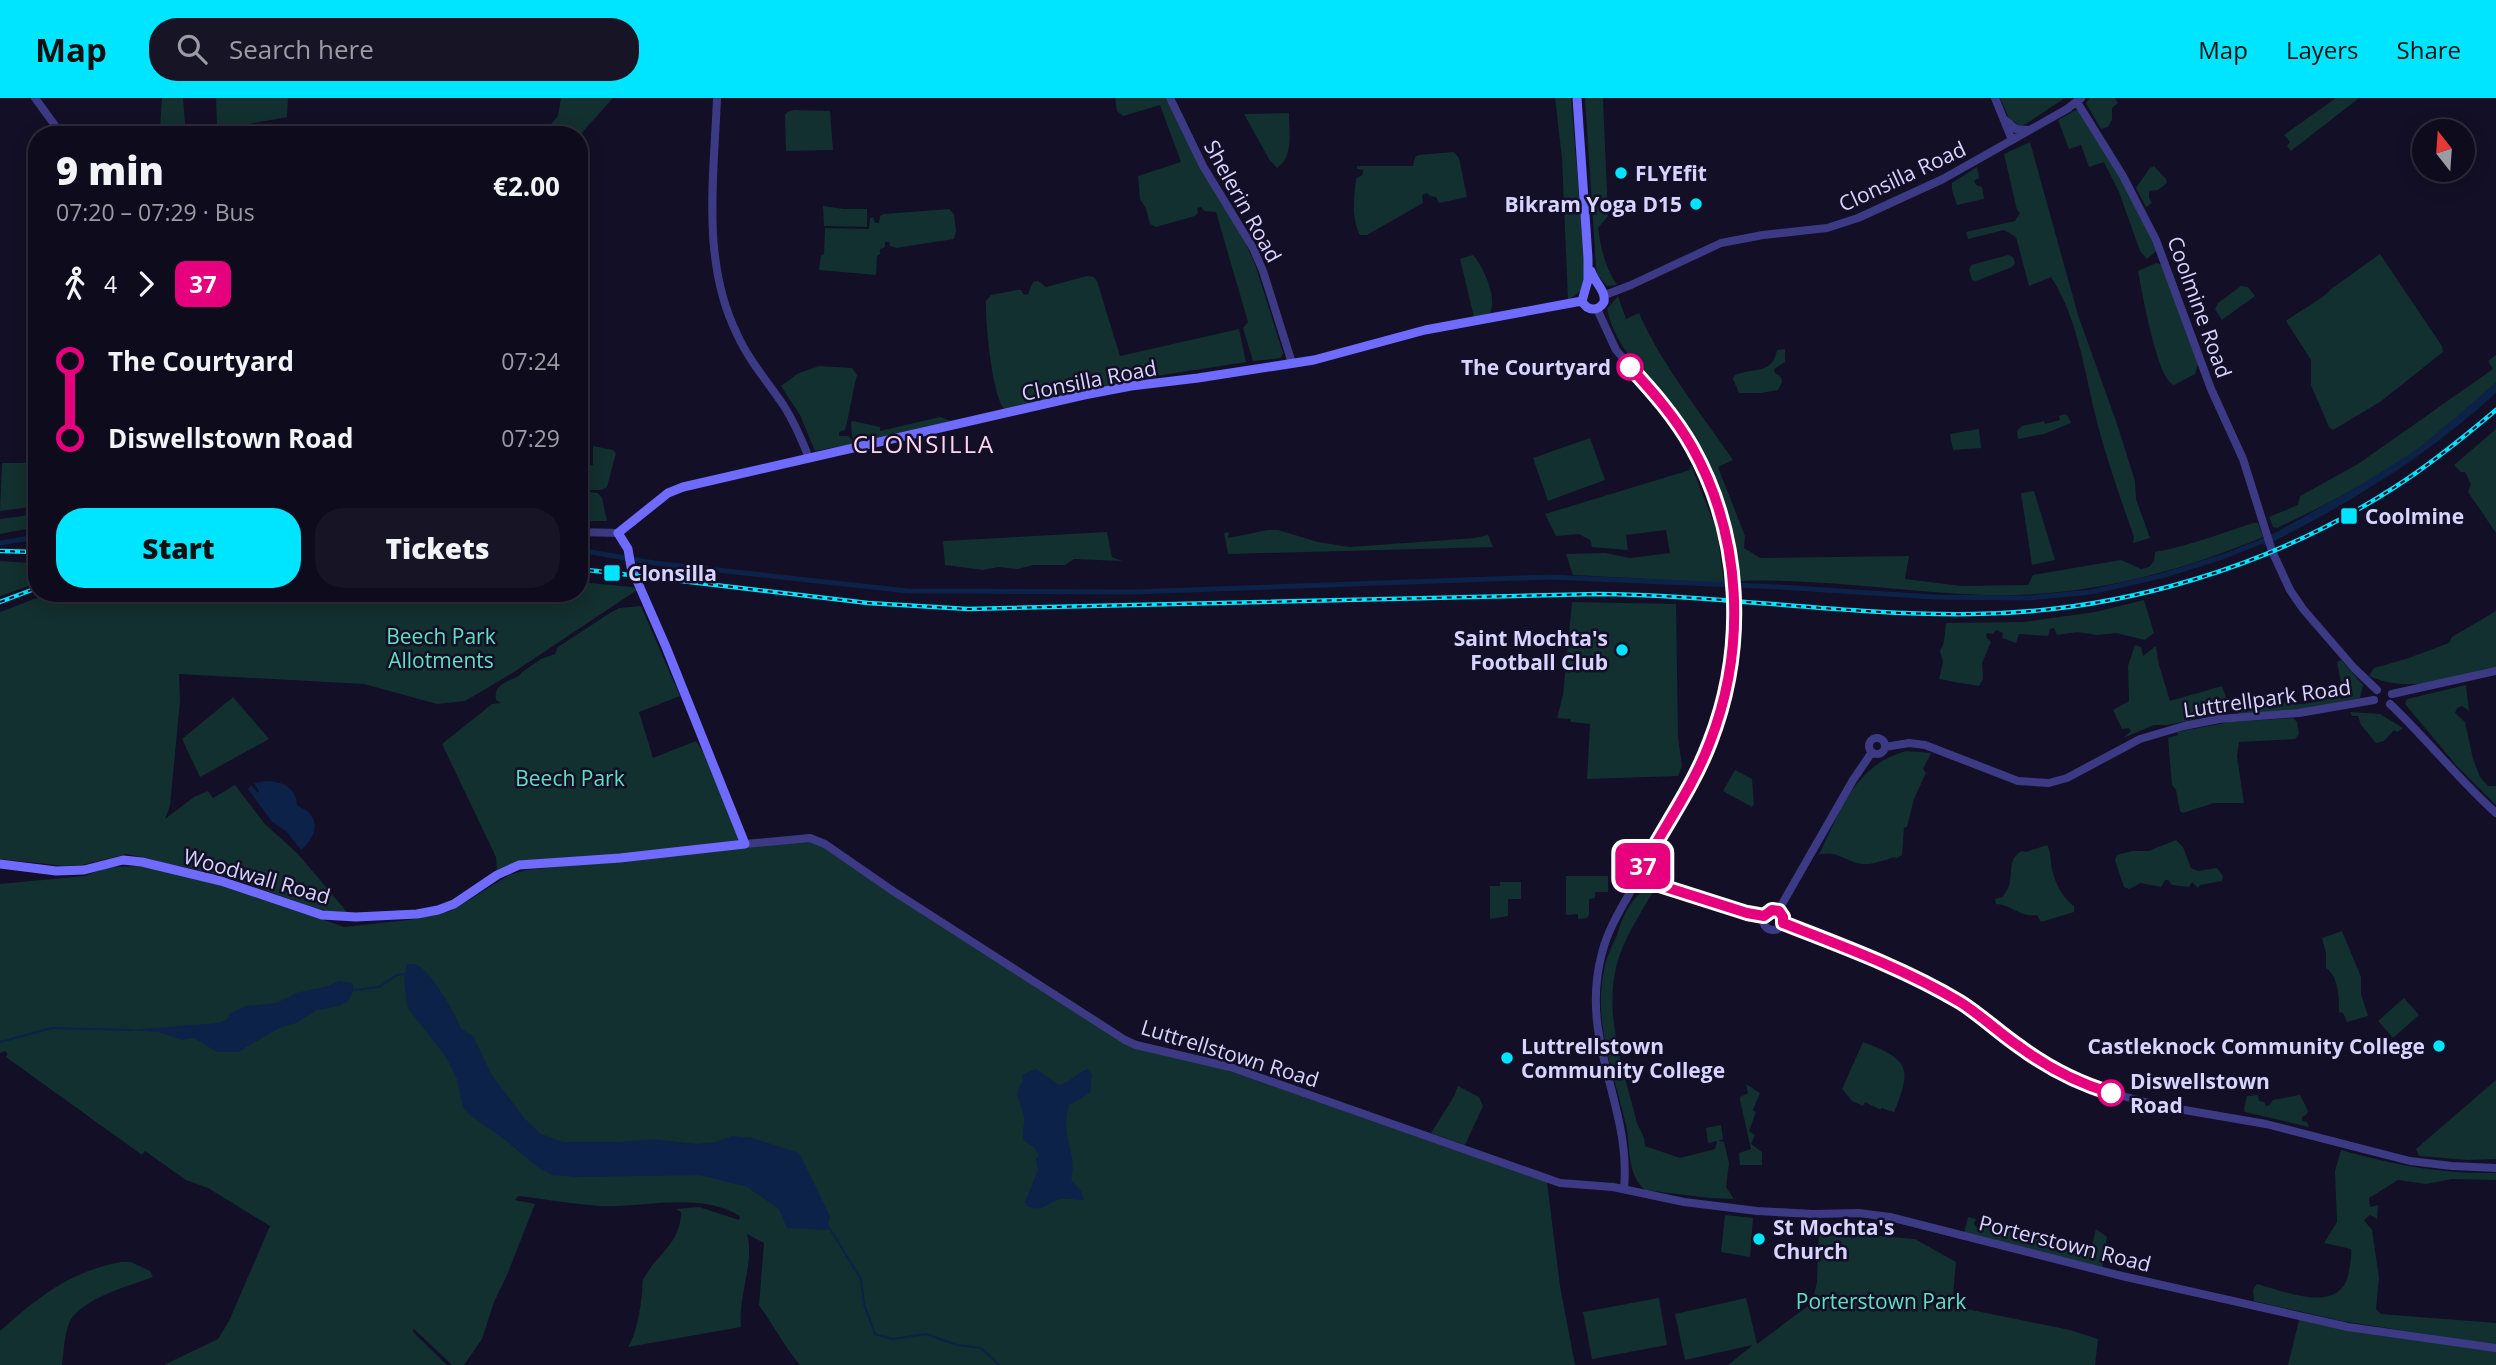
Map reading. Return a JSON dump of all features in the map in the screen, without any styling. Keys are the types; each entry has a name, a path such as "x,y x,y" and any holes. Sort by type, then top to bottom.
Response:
{"main road":[{"path":"1577,98 1588,258 1588,281 1582,301 1586,307 1597,309 1602,305 1601,291 1593,277 1588,258"},
{"path":"1585,290 1591,286 1601,291"},
{"name":"Clonsilla Road","path":"618,533 671,491 1102,392 1337,355 1424,330 1582,301"},
{"path":"618,533 745,844"},
{"name":"Woodwall Road","path":"0,864 55,872 84,870 122,860 142,862 221,881 323,915 356,917 417,914 438,910 454,904 497,874 519,865 620,858 745,844"}],"street":[{"path":"35,98 55,126"},
{"path":"717,98 713,248 721,293 737,336 787,411 809,458"},
{"name":"Shelerin Road","path":"1170,98 1202,164 1253,248 1292,363"},
{"path":"1995,98 2012,140"},
{"name":"Clonsilla Road","path":"1601,291 1629,286 1721,243 1827,228 1858,218 1923,189 2079,100"},
{"name":"Coolmine Road","path":"2079,100 2156,240 2211,389 2243,459 2271,548 2290,590 2303,609 2354,667 2378,690"},
{"path":"2003,119 2017,129 2029,130"},
{"path":"1597,309 1616,350 1670,413 1692,447 1718,510 1730,558 1734,628 1730,673 1723,705 1704,756 1605,942 1596,986 1595,1016 1598,1036 1624,1140 1624,1189"},
{"path":"588,532 618,533"},
{"path":"2392,694 2496,671"},
{"path":"2390,704 2382,706 2374,700 2378,690 2386,688 2392,694"},
{"path":"2390,704 2392,694"},
{"name":"Luttrellpark Road","path":"1885,747 1909,743 1925,745 2018,781 2044,783 2067,778 2120,748 2164,732 2219,719 2286,715 2374,700"},
{"path":"2390,704 2467,787 2496,813"},
{"path":"1875,738 1882,740 1885,747 1880,753 1872,752 1869,746 1875,738"},
{"path":"1779,911 1853,780 1872,752"},
{"name":"Luttrellstown Road","path":"745,844 810,838 825,844 1002,962 1134,1044 1230,1067 1560,1183 1624,1189"},
{"path":"1637,878 1666,889 1764,916"},
{"path":"1772,910 1779,911 1783,923 1779,928 1770,929 1764,923 1764,916 1772,910"},
{"path":"1783,923 1828,940 1943,993 1970,1009 2052,1068 2107,1092 2161,1106 2266,1124 2410,1161 2496,1168"},
{"name":"Porterstown Road","path":"1624,1189 1684,1202 1757,1211 1859,1213 1891,1217 2122,1276 2348,1326 2496,1348"}],"green space":[{"path":"162,98 183,98 185,126 160,126"},
{"path":"216,98 288,98 287,117 237,126 217,126"},
{"path":"561,98 613,98 588,126 550,126 558,116"},
{"path":"1115,98 1165,98 1236,223 1255,264 1283,353 1281,358 1253,361 1243,328 1248,322 1216,212 1204,211 1201,207 1197,208 1198,213 1195,216 1156,227 1150,224 1140,199 1138,176 1181,162 1160,105 1123,116 1117,111"},
{"path":"1555,98 1571,98 1586,279 1580,291 1568,300 1562,158"},
{"path":"1585,98 1603,98 1608,216 1598,228 1604,258 1617,285 1607,286 1597,274"},
{"path":"2000,98 2065,98 2024,125 2018,125 2014,121 2011,123"},
{"path":"2090,98 2115,98 2118,103 2112,108 2112,120 2108,127 2101,129 2086,103"},
{"path":"2336,98 2359,98 2291,151 2287,146 2290,142 2284,135"},
{"path":"794,110 830,111 833,150 786,151 785,115"},
{"path":"2076,110 2112,161 2140,214 2156,251 2147,259 2140,251 2119,192 2104,162 2089,167 2081,145 2069,149 2058,120"},
{"path":"1289,113 1288,151 1277,168 1269,159 1244,114"},
{"path":"2030,142 2078,315 2117,424 2135,481 2136,499 2150,538 2133,543 2134,537 2099,429 2079,343 2060,292 2051,277 2029,286 2016,237 2004,230 1968,239 1966,232 2015,221 2020,213 2017,210 2004,154"},
{"path":"1454,152 1459,158 1467,197 1439,203 1436,197 1427,193 1422,195 1423,203 1367,235 1360,235 1355,222 1354,200 1356,179 1363,174 1363,170 1357,169 1357,166 1413,166 1418,155"},
{"path":"2154,166 2167,183 2158,190 2149,191 2152,203 2146,207 2136,188"},
{"path":"1977,167 1979,178 1974,181 1982,187 1984,199 1957,205 1952,183"},
{"path":"823,206 867,209 867,227 824,226"},
{"path":"949,209 954,214 954,239 896,248 885,242 885,247 880,249 877,256 876,275 819,270 821,255 824,254 825,228 869,229 870,218 873,217 875,223 879,223 880,216 884,214"},
{"path":"2380,254 2442,346 2443,352 2380,402 2333,430 2329,427 2311,385 2311,360 2286,321"},
{"path":"1473,255 1481,266 1492,298 1490,313 1474,317 1460,259"},
{"path":"2008,255 2013,257 2015,263 2012,267 1976,281 1972,280 1969,270 1971,265"},
{"path":"2156,263 2163,265 2198,364 2195,374 2174,385 2162,368 2156,352 2138,271"},
{"path":"1087,276 1094,277 1097,281 1120,356 1239,329 1246,362 1137,379 1004,409 993,374 986,301 991,295 1017,290 1021,290 1024,295 1028,294 1033,282 1038,281 1046,287"},
{"path":"2241,286 2248,287 2255,296 2222,320 2215,309 2218,303"},
{"path":"1618,296 1626,319 1639,313 1670,370 1733,460 1718,467 1745,536 1744,548 1760,558 1909,556 1905,579 1962,586 2028,585 2033,575 2121,560 2141,569 2149,567 2154,561 2155,552 2254,523 2258,523 2263,537 2161,572 2091,588 2056,592 1984,595 1831,583 1739,581 1730,522 1715,476 1681,417 1631,358 1612,327 1607,309"},
{"path":"1785,349 1785,362 1774,369 1782,382 1778,390 1739,393 1733,379 1735,375 1767,367 1775,358 1777,350"},
{"path":"2496,355 2496,383 2428,441 2349,492 2277,528 2273,527 2269,517 2298,505 2300,496 2358,464 2493,369 2488,361"},
{"path":"819,366 852,368 857,375 845,430 839,432 839,436 848,436 856,443 815,451 800,415 781,386 797,374"},
{"path":"2065,414 2071,423 2044,434 2018,439 2017,431 2022,426 2060,420 2059,416"},
{"path":"940,417 951,421 859,443 852,437 853,421 880,427 880,431"},
{"path":"1979,429 1981,448 1953,450 1950,434"},
{"path":"2496,429 2496,533 2468,492 2471,484 2465,472 2461,472 2454,465"},
{"path":"1590,438 1605,480 1548,501 1533,458"},
{"path":"593,446 616,453 607,487 602,490 588,490 588,465 593,465"},
{"path":"2,463 28,463 28,507 0,511"},
{"path":"1691,465 1717,531 1724,583 1573,575 1566,554 1605,553 1630,558 1670,553 1666,530 1626,535 1628,550 1592,547 1590,540 1579,534 1556,536 1545,514 1690,470"},
{"path":"2034,491 2055,560 2032,565 2021,493"},
{"path":"588,492 598,493 602,498 607,521 588,521"},
{"path":"28,515 28,529 0,534 0,519"},
{"path":"1268,530 1350,547 1488,535 1493,547 1228,554 1224,533 1229,532 1228,538"},
{"path":"1107,532 1112,557 1122,561 1074,559 1065,565 983,570 945,565 943,541"},
{"path":"0,561 28,563 28,586 0,596"},
{"name":"Beech Park Allotments","path":"588,583 632,587 637,590 511,674 465,701 437,704 364,684 179,674 180,701 170,806 165,819 194,797 208,791 213,798 235,785 265,824 298,854 347,912 330,912 228,877 127,854 82,865 64,866 0,859 0,612 28,601 588,602"},
{"path":"2144,600 2154,633 2145,640 2116,633 2097,635 2077,632 2057,635 2054,628 2050,629 2048,636 2019,634 2016,643 2002,638 2003,633 1996,630 1993,634 1987,633 1986,637 1991,642 1982,663 1983,679 1979,686 1939,679 1943,662 1940,651 1946,623 2024,622 2095,612"},
{"name":"Saint Mochta's Football Club","path":"1572,602 1676,604 1678,737 1682,766 1678,776 1587,779 1590,724 1557,718 1563,695"},
{"name":"Beech Park","path":"641,606 680,696 639,712 653,758 696,741 709,761 739,840 497,872 496,857 442,744 492,704 501,703 496,700 499,686 520,675 541,659 555,654 558,647 610,613 619,608"},
{"path":"2496,611 2496,667 2417,684 2401,684 2369,676 2374,668 2449,643 2452,637"},
{"path":"2135,645 2141,647 2143,656 2156,646 2170,701 2222,686 2228,703 2227,712 2168,725 2154,725 2123,738 2131,731 2129,728 2122,729 2113,710 2129,701 2128,666"},
{"path":"2341,660 2363,685 2360,698 2311,708 2241,714 2237,712 2259,704 2273,695 2287,703 2296,704 2340,696 2341,699 2349,697 2346,688 2342,688 2337,662"},
{"path":"2466,685 2469,711 2462,706 2457,708 2455,713 2465,722 2480,777 2488,786 2496,786 2496,805 2456,765 2405,704 2407,699"},
{"path":"233,697 269,739 200,777 182,739"},
{"path":"2350,712 2380,714 2403,728 2397,732 2394,730 2384,741 2376,743 2361,725 2358,716 2352,716"},
{"path":"2293,718 2297,722 2299,734 2295,739 2239,742 2237,756 2244,803 2214,803 2183,813 2180,811 2176,790 2172,785 2168,738 2178,735 2177,732 2230,722"},
{"path":"1906,751 1931,753 1923,769 1926,773 1914,799 1907,827 1904,828 1902,855 1896,859 1895,857 1866,864 1831,854 1819,855 1842,806 1862,778 1888,758"},
{"path":"1735,770 1752,779 1752,807 1723,791"},
{"path":"2176,840 2183,847 2191,868 2198,871 2217,868 2223,876 2222,881 2200,885 2198,888 2192,882 2189,887 2172,885 2168,880 2165,880 2161,887 2141,883 2129,889 2124,887 2115,860 2117,855 2132,851 2149,851"},
{"path":"809,841 820,844 1142,1050 1226,1070 1547,1182 1560,1286 1575,1365 800,1365 759,1305 764,1243 747,1234 749,1255 741,1327 628,1347 638,1321 643,1280 677,1232 681,1212 676,1209 699,1207 739,1220 740,1216 724,1208 690,1202 600,1206 518,1196 515,1200 535,1204 494,1302 482,1339 464,1365 452,1365 414,1329 413,1332 447,1365 164,1365 218,1339 229,1321 270,1226 208,1188 186,1180 145,1151 142,1155 6,1057 8,1054 5,1051 0,1053 0,884 85,876 109,867 144,866 230,886 344,927 409,920 451,911 509,875 526,870"},
{"path":"2047,845 2056,882 2074,906 2074,912 2041,922 2037,915 2026,915 1996,904 1995,899 2003,897 2009,886 2015,857 2022,851"},
{"path":"1566,876 1608,876 1608,892 1595,892 1595,898 1589,899 1587,918 1578,919 1578,914 1566,915"},
{"path":"1500,882 1521,882 1521,899 1508,899 1508,916 1490,919 1490,886 1500,886"},
{"path":"1645,890 1653,892 1622,949 1615,970 1613,992 1613,1014 1620,1058 1637,1123 1645,1146 1680,1158 1715,1149 1717,1141 1708,1143 1706,1128 1721,1125 1723,1139 1718,1141 1724,1142 1729,1163 1726,1187 1734,1199 1645,1190 1632,1168 1626,1125 1606,1048 1601,990 1606,961 1624,916 1635,898"},
{"path":"2342,931 2361,977 2361,994 2368,1016 2347,1022 2343,1013 2339,1012 2337,988 2334,977 2326,968 2322,938"},
{"path":"2404,998 2419,1015 2393,1038 2378,1021"},
{"path":"1863,1042 1889,1054 1902,1066 1904,1084 1894,1112 1881,1110 1865,1102 1863,1106 1852,1101 1842,1089"},
{"path":"2496,1080 2496,1159 2419,1156 2416,1149"},
{"path":"1746,1084 1760,1093 1749,1131 1755,1135 1751,1144 1762,1152 1762,1165 1740,1165 1739,1153 1751,1149 1740,1100 1740,1097 1748,1093"},
{"path":"1458,1086 1479,1097 1483,1106 1465,1145 1431,1133"},
{"path":"2258,1095 2259,1101 2266,1106 2273,1100 2300,1095 2308,1111 2302,1121 2307,1122 2309,1127 2245,1112 2247,1096"},
{"path":"2341,1150 2418,1168 2496,1173 2496,1180 2452,1179 2426,1184 2398,1180 2369,1198 2370,1207 2378,1205 2377,1219 2370,1215 2364,1220 2372,1230 2379,1278 2376,1309 2381,1314 2496,1323 2496,1345 2342,1321 2254,1301 2253,1290 2257,1284 2312,1297 2325,1297 2336,1293 2344,1285 2349,1271 2351,1249 2324,1243 2337,1222 2335,1171"},
{"path":"1725,1215 1753,1218 1750,1257 1721,1252"},
{"path":"1968,1217 1976,1219 1974,1223 1977,1228 1987,1226 2063,1245 2072,1254 2078,1251 2077,1242 2092,1245 2096,1229 2107,1237 2102,1269 1964,1233"},
{"name":"Porterstown Park","path":"1819,1231 1915,1239 1956,1262 1952,1306 2070,1330 2098,1339 2095,1365 1728,1365 1753,1345 1685,1360 1675,1314 1746,1298 1757,1344 1812,1303 1817,1282"},
{"path":"120,1262 131,1262 150,1271 153,1277 96,1299 76,1313 66,1331 62,1365 0,1365 0,1331 55,1288 84,1273"},
{"path":"1659,1298 1667,1345 1592,1359 1583,1312"},
{"path":"2300,1316 2496,1348 2496,1365 2288,1365"}],"water":[{"path":"2496,383 2496,393 2470,416 2386,478 2326,514 2264,546 2262,540 2359,486 2418,449"},
{"path":"254,783 279,783 292,790 297,805 314,820 313,834 301,850 286,831 272,822 248,789 251,785 258,793"},
{"path":"407,964 419,966 437,985 461,1029 473,1036 491,1074 525,1119 541,1134 563,1142 653,1139 696,1144 716,1142 732,1136 752,1138 799,1153 830,1216 827,1230 787,1228 779,1209 747,1187 700,1175 578,1177 552,1175 539,1168 463,1107 457,1079 446,1057 407,1007 404,980"},
{"path":"340,981 352,983 354,990 348,1001 339,1006 317,1010 238,1052 217,1052 194,1038 182,1040 158,1032 128,1030 219,1023 246,1006 277,1003 296,993"},
{"path":"1036,1069 1059,1085 1088,1069 1092,1074 1090,1093 1069,1105 1066,1126 1073,1170 1071,1180 1081,1191 1084,1200 1060,1199 1037,1208 1027,1206 1025,1202 1038,1170 1036,1159 1039,1155 1034,1147 1024,1141 1024,1118 1018,1091 1023,1080 1022,1075"}],"waterway":[{"path":"0,543 28,538"},
{"path":"588,552 654,563 908,591 1133,592 1549,577 1934,597 2028,598 2091,592 2165,575 2268,539"},
{"path":"355,990 379,987 397,975 404,974"},
{"path":"0,1042 52,1028 132,1030"},
{"path":"828,1226 861,1279 864,1304 875,1334 893,1339 926,1334 957,1345 981,1348 999,1365"}],"railway":[{"path":"588,570 868,603 968,609 1597,594 1927,614 2029,611 2084,605 2193,580 2298,540 2395,487 2447,450 2496,410"},
{"path":"0,551 28,552"},
{"path":"0,602 28,591"}],"bus line":[{"name":"37","path":"1630,367 1670,413 1700,462 1718,510 1729,551 1734,591 1730,673 1723,705 1704,756 1637,878 1747,913 1764,916 1772,910 1779,911 1783,923 1926,984 1958,1001 2052,1068 2111,1093"}],"place":[{"name":"FLYEfit","path":"1621,173"},
{"name":"Bikram Yoga D15","path":"1696,204"},
{"name":"The Courtyard","path":"1630,367"},
{"name":"Coolmine","path":"2349,516"},
{"name":"Clonsilla","path":"612,573"},
{"name":"Saint Mochta's Football Club","path":"1622,650"},
{"name":"Castleknock Community College","path":"2439,1046"},
{"name":"Luttrellstown Community College","path":"1507,1058"},
{"name":"Diswellstown Road","path":"2111,1093"},
{"name":"St Mochta's Church","path":"1759,1239"}],"district":[{"name":"CLONSILLA","path":"924,443"}]}
